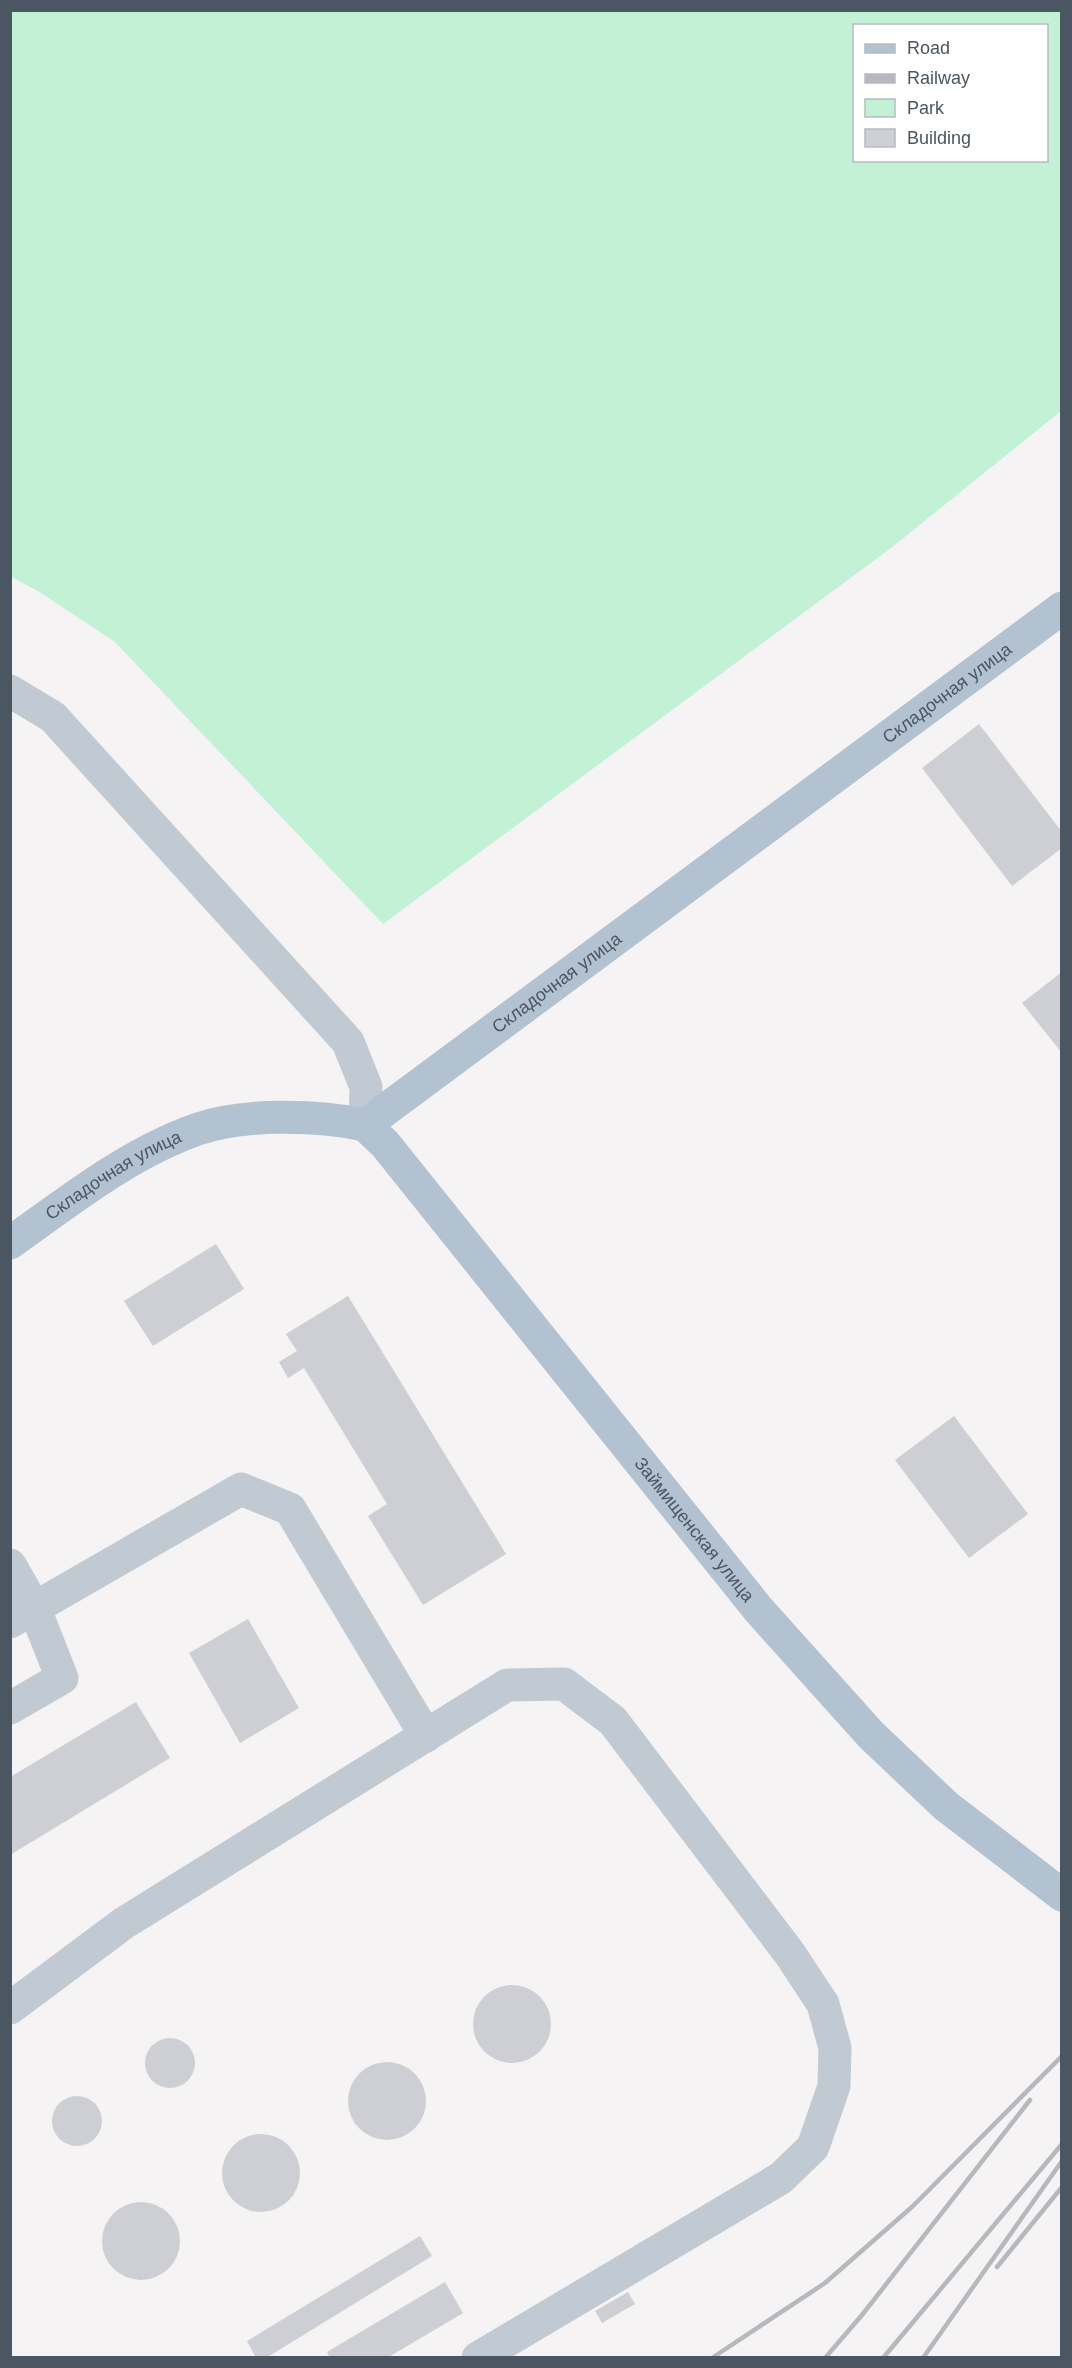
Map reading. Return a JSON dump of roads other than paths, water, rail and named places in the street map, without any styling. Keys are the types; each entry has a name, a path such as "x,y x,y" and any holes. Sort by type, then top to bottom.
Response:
{"main road":[{"name":"Складочная улица","path":"10,1243 123,1165 168,1141 200,1128 285,1118 333,1118 365,1125 1062,608"},
{"name":"Займищенская улица","path":"365,1125 385,1144 758,1609 871,1735 946,1806 1062,1895"}],"lane":[{"path":"10,692 53,717 348,1042 366,1087 365,1125"},
{"path":"22,1614 241,1489 290,1509 426,1736"},
{"path":"10,1565 22,1614 62,1678 10,1708"},
{"path":"10,2008 124,1923 507,1685 564,1684 613,1721 790,1954 823,2004 835,2048 834,2086 813,2147 781,2178 478,2358"}],"railway":[{"path":"712,2358 825,2283 913,2206 1062,2056"},
{"path":"825,2358 862,2315 1030,2100"},
{"path":"883,2358 1062,2144"},
{"path":"923,2358 1062,2161"},
{"path":"997,2267 1062,2187"}]}
